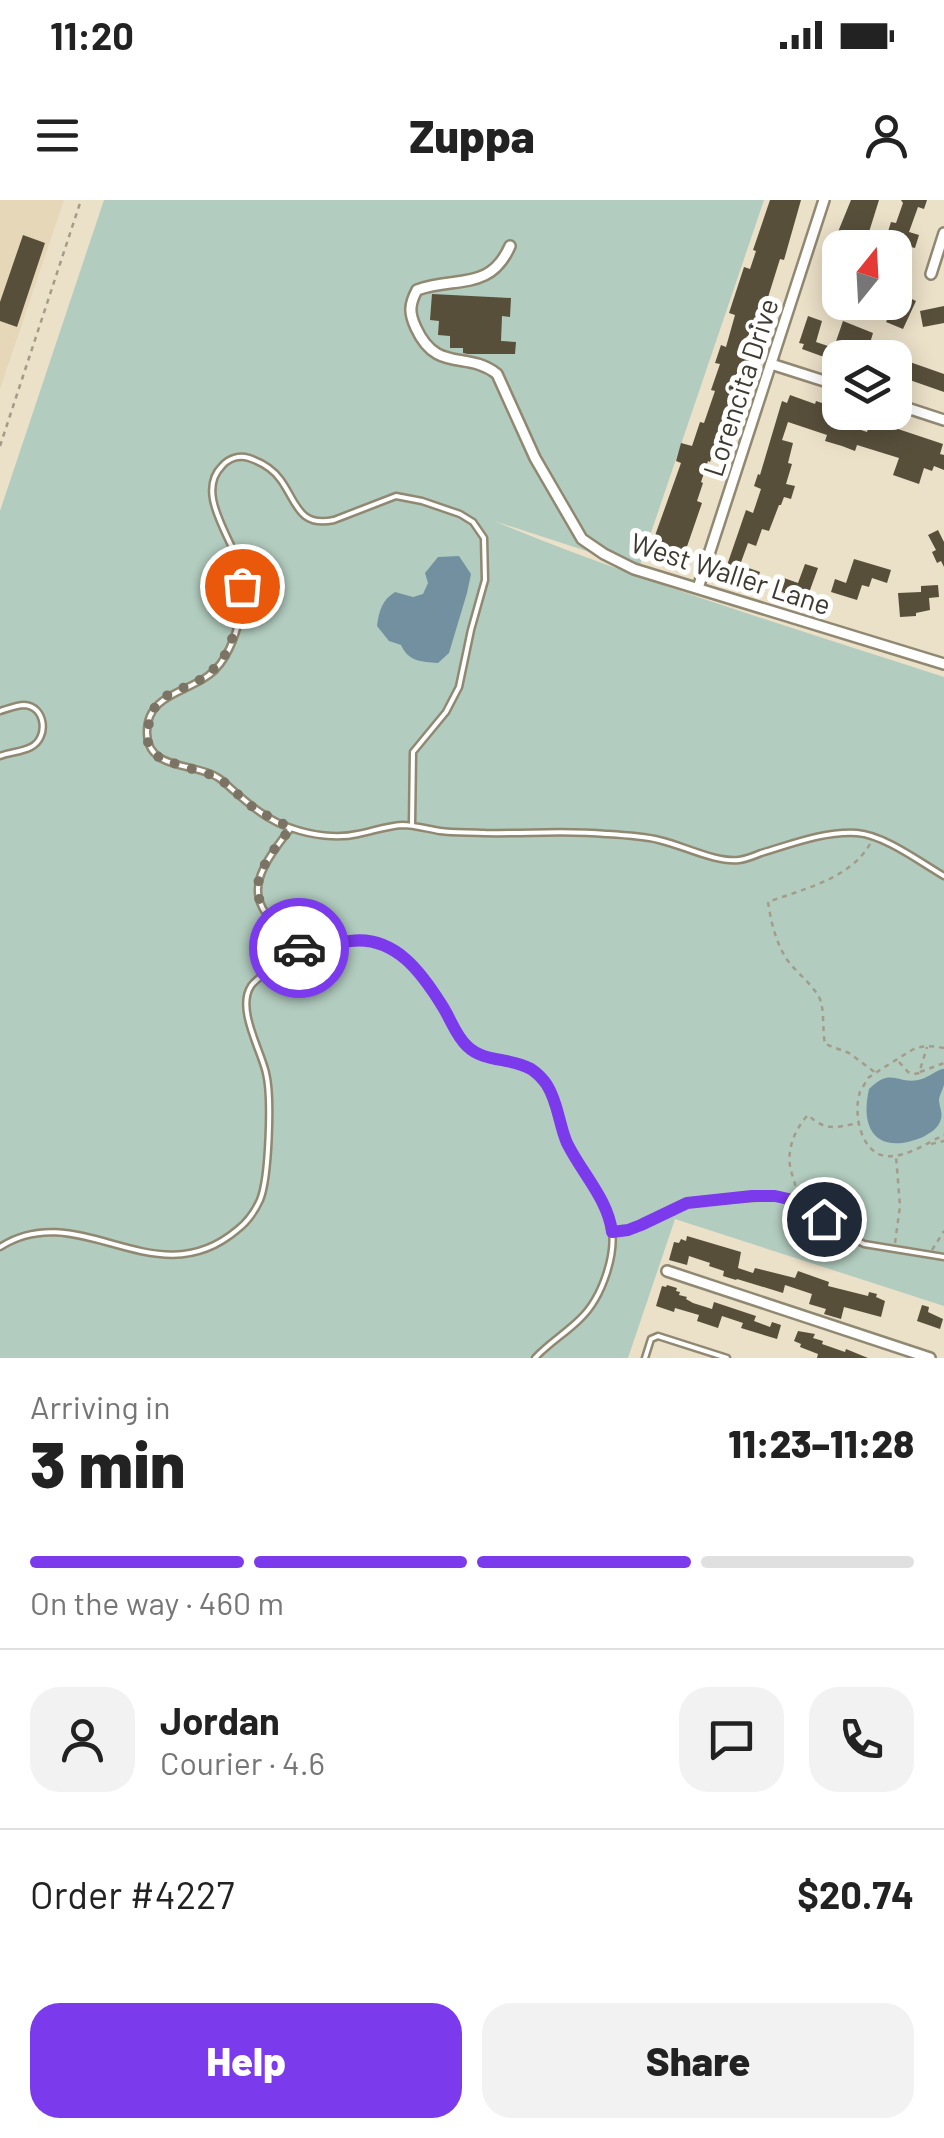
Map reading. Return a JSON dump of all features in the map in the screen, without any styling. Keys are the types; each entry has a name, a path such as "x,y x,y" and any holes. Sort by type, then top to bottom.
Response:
{"street":[{"name":"Lorencita Drive","path":"698,588 824,200"},
{"path":"931,274 944,233"},
{"name":"West Waller Lane","path":"510,246 494,271 459,284 432,284 417,290 409,314 419,336 434,354 472,362 497,374 535,458 582,539 634,569 944,664"},
{"path":"771,364 822,380"},
{"path":"912,410 944,420"},
{"path":"667,1272 930,1358"}],"lane":[{"path":"412,826 413,752 446,712 460,687 485,580 484,538 473,522 460,514 396,496 334,520 311,520 295,507 268,467 243,456 230,458 219,468 212,494 242,573 239,618 221,662 208,676 164,697 155,707 149,718 148,743 160,759 218,777 256,810 308,833 354,836 381,828 412,826 439,831 612,834 659,840 739,860 842,833 872,836 944,876"},
{"path":"0,711 25,705 37,710 43,734 34,746 0,756"},
{"path":"291,828 260,870 256,884 262,907 273,924 306,954"},
{"path":"0,1247 27,1233 57,1230 166,1256 207,1248 238,1229 260,1199 266,1168 269,1092 251,1030 246,998 250,988 258,978 306,954 349,941 383,944 410,961 468,1048 533,1070 550,1089 566,1141 610,1221 608,1268 596,1299 581,1318 535,1358"},
{"path":"612,1232 641,1225 687,1203 775,1196 793,1200 842,1234 864,1244 944,1258"},
{"path":"644,1358 651,1339 658,1336 727,1358"}],"path":[{"path":"0,446 81,200"},
{"path":"872,836 869,847 850,867 768,902 780,947 820,998 825,1044 850,1052 876,1073"},
{"path":"919,1073 927,1046"},
{"path":"944,1048 914,1049 867,1079 859,1095 862,1133 875,1152 896,1155 944,1135"},
{"path":"898,1060 914,1074 944,1063"},
{"path":"793,1200 797,1188 789,1159 803,1120 808,1115 819,1126 830,1128 860,1123"},
{"path":"926,1144 944,1142"},
{"path":"894,1250 900,1206 896,1155"},
{"path":"934,1244 944,1230"}],"shaded area":[{"path":"0,200 64,200 0,389"}],"green space":[{"path":"104,200 764,200 639,568 494,521 661,584 944,677 944,1306 675,1219 628,1358 0,1358 0,511"}],"water":[{"path":"459,556 471,574 449,653 438,663 416,660 401,645 389,641 377,626 382,606 395,592 413,597 423,594 428,583 425,573 438,557"},
{"path":"942,1069 942,1116 935,1129 908,1142 884,1141 876,1136 867,1118 869,1089 883,1079 918,1080"}],"building":[{"path":"770,200 801,200 755,339 747,336 741,354 750,357 701,482 697,501 702,503 682,561 667,556 669,550 652,544 681,463 676,461 681,443 692,446 715,391 711,390 720,364 715,363 721,345 726,347 735,315 729,313 744,267 750,269"},
{"path":"851,200 879,200 870,230 839,230"},
{"path":"901,200 927,200 924,209 918,207 910,230 888,230 891,222 896,223"},
{"path":"912,233 919,235 912,247"},
{"path":"23,235 45,243 17,327 0,321 0,302"},
{"path":"432,294 511,298 510,317 502,316 501,341 516,342 515,354 468,354 463,353 463,348 450,348 450,336 438,335 439,321 430,320"},
{"path":"944,306 944,323 923,327 920,311"},
{"path":"808,316 822,321 816,342 822,344 822,356 802,349 804,344 799,343"},
{"path":"887,320 907,320 903,329"},
{"path":"843,321 873,333 871,340 836,340"},
{"path":"912,363 944,374 944,392 912,381"},
{"path":"790,395 822,403 822,430 901,430 943,444 940,454 944,455 944,470 924,468 919,484 893,475 899,458 857,445 855,451 825,441 827,435 788,422 782,440 793,443 786,484 795,486 791,499 784,497 769,531 762,529 756,546 748,543 740,565 760,572 756,585 724,574 746,510 753,513 761,489 754,486 782,401 787,403"},
{"path":"938,530 944,542 944,567 941,561 937,563 932,552 936,550 928,535"},
{"path":"854,559 891,570 887,583 872,578 869,587 862,585 857,600 831,592 835,579 846,583"},
{"path":"805,564 818,568 806,601 779,591 784,578 798,583"},
{"path":"938,585 939,597 929,598 930,610 900,617 898,593 921,592 921,586"},
{"path":"687,1236 741,1252 738,1268 753,1273 755,1268 795,1278 798,1271 829,1282 828,1286 868,1296 869,1292 877,1294 885,1301 881,1317 844,1307 841,1319 809,1304 812,1294 785,1285 783,1293 723,1276 724,1271 689,1256 687,1265 669,1260 674,1242 686,1241"},
{"path":"662,1286 677,1288 679,1295 693,1303 712,1309 714,1302 756,1316 754,1321 770,1327 772,1322 781,1325 777,1339 741,1328 743,1323 722,1316 718,1328 697,1321 699,1315 656,1306"},
{"path":"922,1305 943,1319 940,1329 917,1321"},
{"path":"798,1331 815,1334 813,1338 823,1341 822,1344 868,1358 817,1358 818,1354 794,1341"}],"way so far":[{"path":"242,586 239,618 228,651 216,670 164,697 155,707 149,718 148,743 160,759 218,777 256,810 291,828 260,870 256,884 262,907 273,924 299,948"}],"route":[{"path":"299,948 306,954 349,941 383,944 410,961 468,1048 533,1070 550,1089 566,1141 601,1200 612,1232 641,1225 687,1203 752,1196 793,1200 824,1219"}]}
